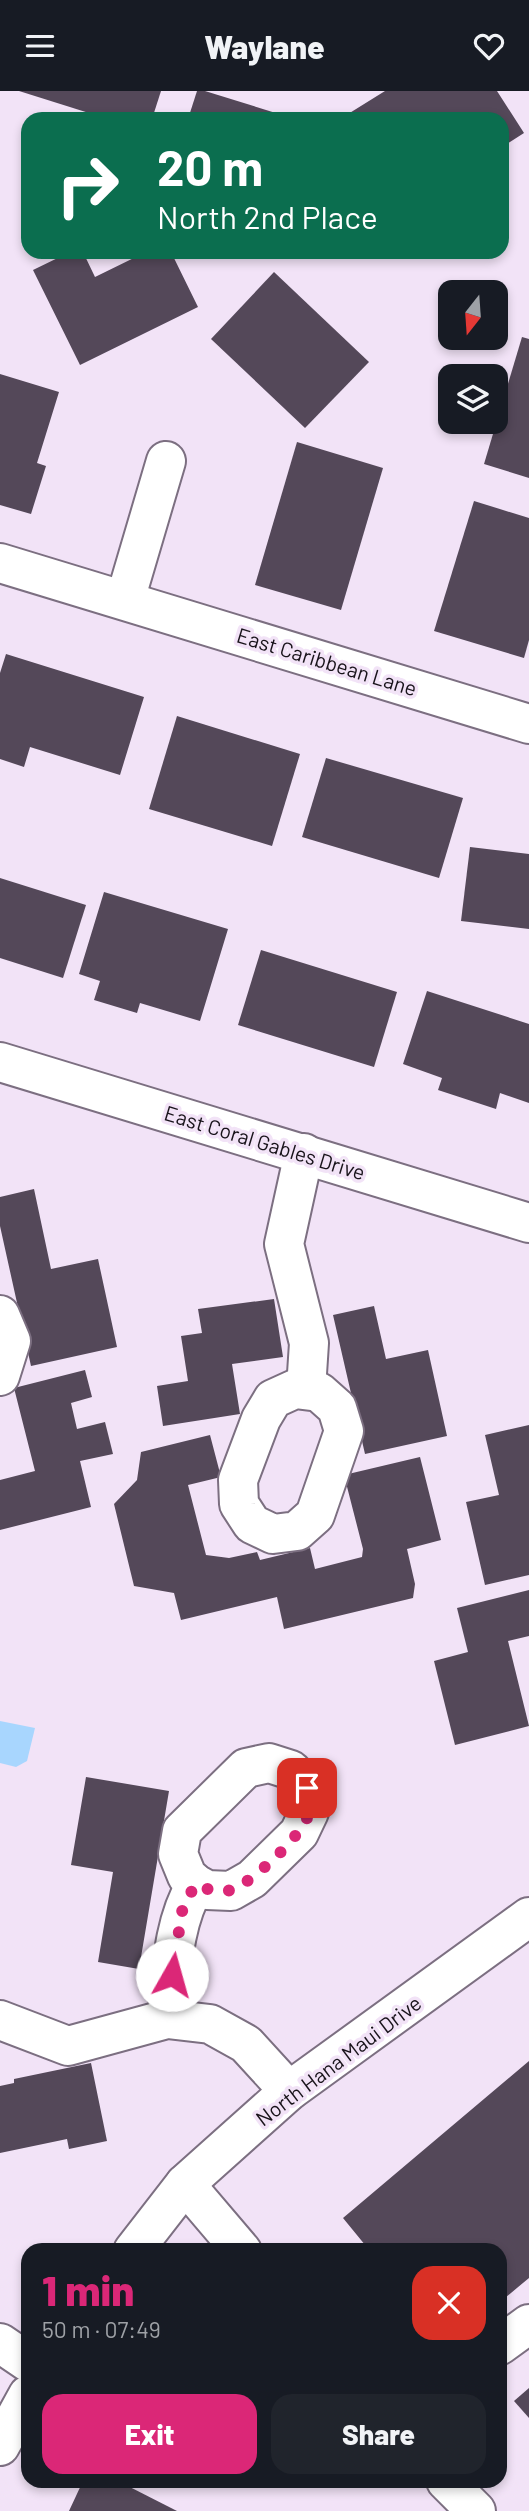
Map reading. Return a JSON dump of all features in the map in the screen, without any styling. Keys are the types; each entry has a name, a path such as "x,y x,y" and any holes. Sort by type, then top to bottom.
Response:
{"street":[{"path":"125,600 166,461"},
{"name":"East Caribbean Lane","path":"0,563 529,724"},
{"name":"East Coral Gables Drive","path":"0,1062 529,1223"},
{"path":"303,1153 284,1244 309,1343 306,1389"},
{"path":"0,1315 11,1341 0,1376"},
{"path":"167,2019 177,1931 183,1906 196,1884"},
{"name":"North Hana Maui Drive","path":"139,2243 185,2184 289,2091 529,1917"},
{"path":"0,2020 68,2046 167,2019 210,2024 246,2044 289,2091"},
{"path":"185,2184 235,2243"},
{"path":"507,2340 529,2324"},
{"path":"0,2343 21,2357"},
{"path":"0,2446 21,2408"},
{"path":"453,2488 476,2511"}],"water":[{"path":"0,1721 35,1728 27,1761 16,1767 0,1763"}],"building":[{"path":"19,91 161,91 154,112 86,112"},
{"path":"197,91 205,91 272,112 190,112"},
{"path":"385,91 497,91 524,133 509,143 509,112 351,112"},
{"path":"56,259 86,259 95,277 132,259 174,259 198,307 80,365 33,270"},
{"path":"274,272 369,362 305,428 211,339"},
{"path":"522,337 529,339 529,478 484,464 493,434 508,434 508,384"},
{"path":"0,374 59,392 37,463 46,466 31,514 0,505"},
{"path":"297,442 383,468 341,610 255,585"},
{"path":"474,501 529,518 529,640 524,658 434,631"},
{"path":"6,654 144,697 120,775 30,747 24,767 0,759 0,673"},
{"path":"177,716 300,754 272,846 149,809"},
{"path":"326,758 463,798 439,878 302,837"},
{"path":"470,847 529,854 529,929 461,921"},
{"path":"0,878 86,905 63,978 0,958"},
{"path":"104,892 228,929 200,1021 140,1003 137,1013 94,1000 100,981 79,974"},
{"path":"261,950 397,992 374,1067 238,1025"},
{"path":"427,991 529,1024 529,1103 500,1093 496,1109 438,1090 442,1078 403,1064"},
{"path":"34,1189 51,1269 98,1259 117,1347 31,1366 0,1226 0,1197"},
{"path":"274,1299 283,1357 232,1364 240,1414 163,1426 157,1386 188,1381 181,1336 202,1333 198,1309"},
{"path":"374,1306 386,1359 428,1350 447,1436 365,1454 333,1315"},
{"path":"85,1370 92,1397 71,1403 77,1429 105,1422 113,1454 80,1461 91,1507 0,1530 0,1480 35,1471 14,1388"},
{"path":"529,1425 529,1575 485,1585 466,1502 499,1495 485,1435"},
{"path":"210,1435 221,1477 188,1485 206,1555 229,1558 257,1552 260,1560 310,1548 315,1569 362,1557 363,1549 344,1475 420,1457 441,1540 407,1549 415,1584 413,1598 284,1629 277,1597 181,1620 174,1593 134,1586 114,1504 137,1480 141,1452"},
{"path":"529,1590 529,1636 508,1641 529,1726 455,1745 434,1661 468,1652 457,1608"},
{"path":"86,1777 169,1791 139,1969 98,1962 113,1872 71,1865"},
{"path":"529,2061 529,2278 507,2296 507,2243 363,2243 343,2218"},
{"path":"91,2063 107,2141 69,2149 67,2139 0,2153 0,2086 14,2083 14,2079"},
{"path":"529,2388 529,2418 514,2401"},
{"path":"80,2488 132,2488 177,2511 69,2511"}],"route":[{"path":"172,1975 183,1906 196,1884 207,1890 231,1891 252,1879 299,1833 309,1812 307,1788"}]}
